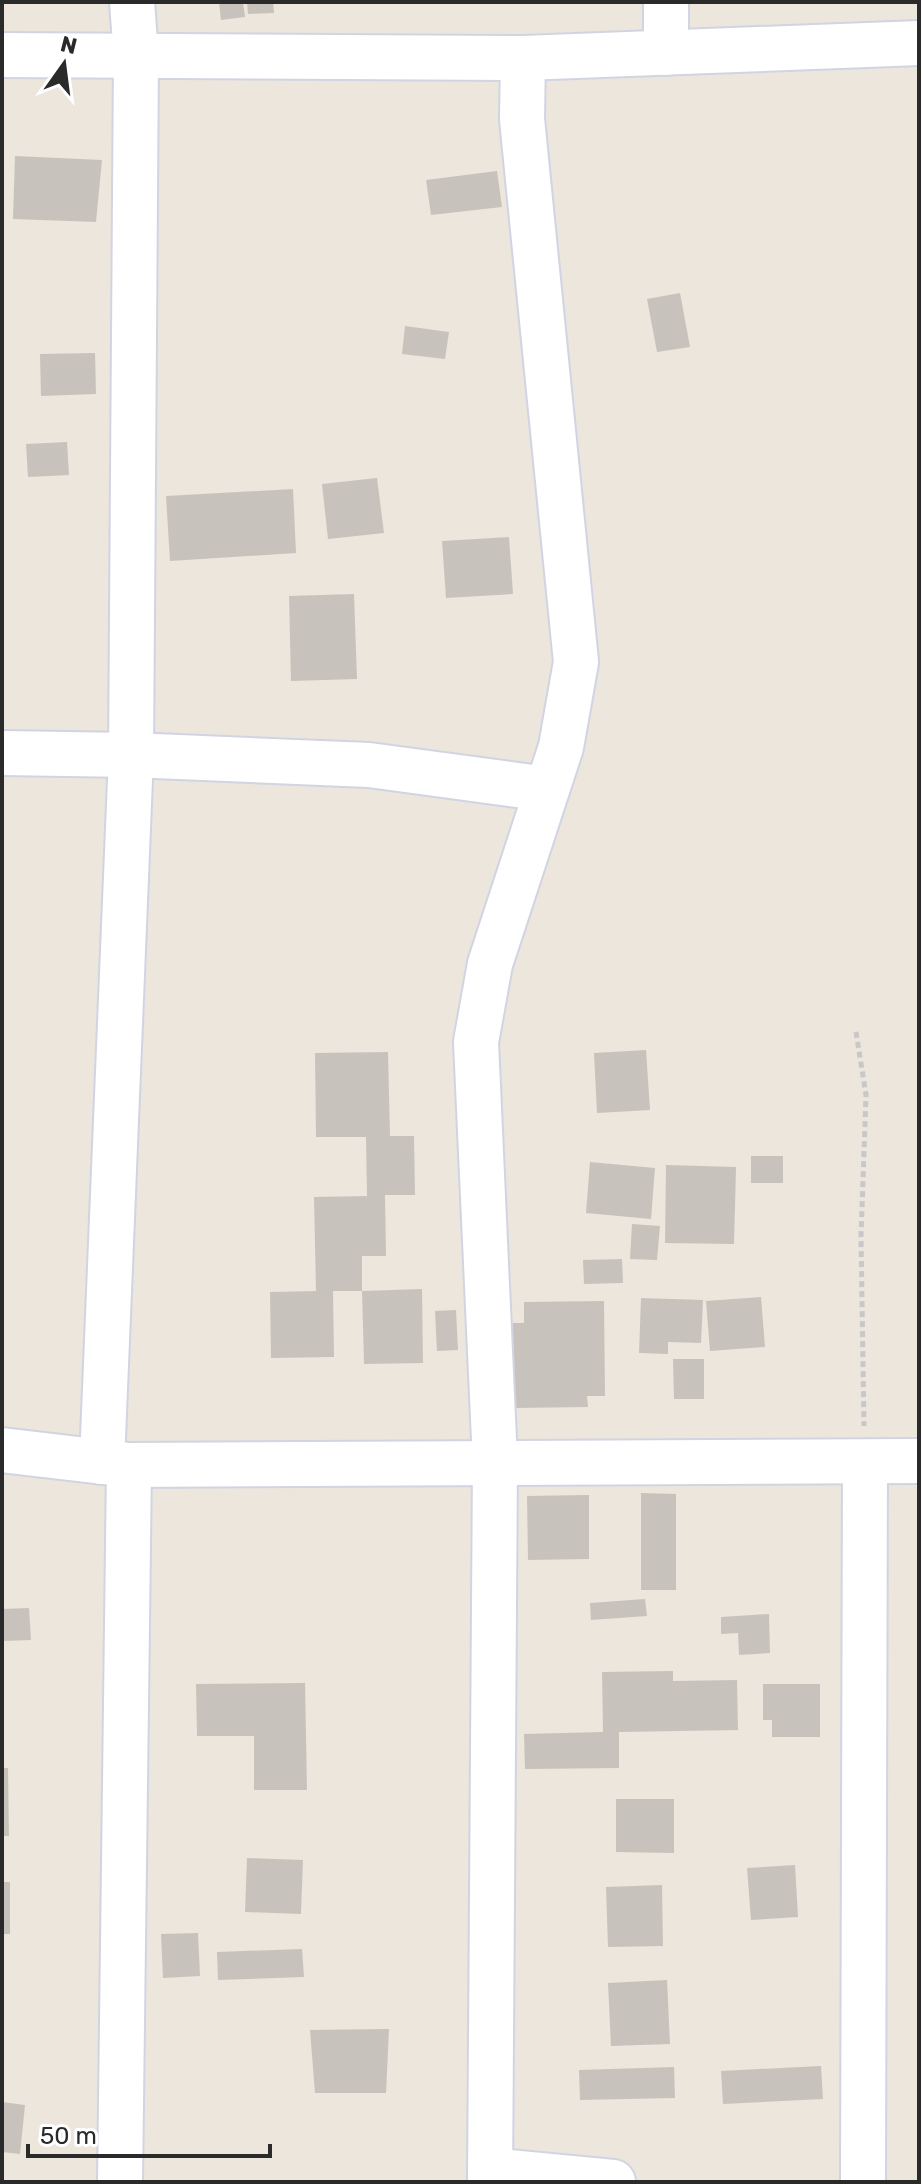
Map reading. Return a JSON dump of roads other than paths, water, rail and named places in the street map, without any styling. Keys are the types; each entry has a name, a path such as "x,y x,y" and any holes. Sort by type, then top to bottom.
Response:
{"street":[{"path":"120,2182 116,1463 131,755 136,56 132,2"},
{"path":"666,2 666,53"},
{"path":"2,55 523,58 919,43"},
{"path":"523,58 522,119 576,662 561,747 490,964 476,1042 495,1462 490,2176 613,2182"},
{"path":"2,753 369,765 547,789"},
{"path":"2,1450 116,1463 919,1461"},
{"path":"863,2182 865,1462"}]}
